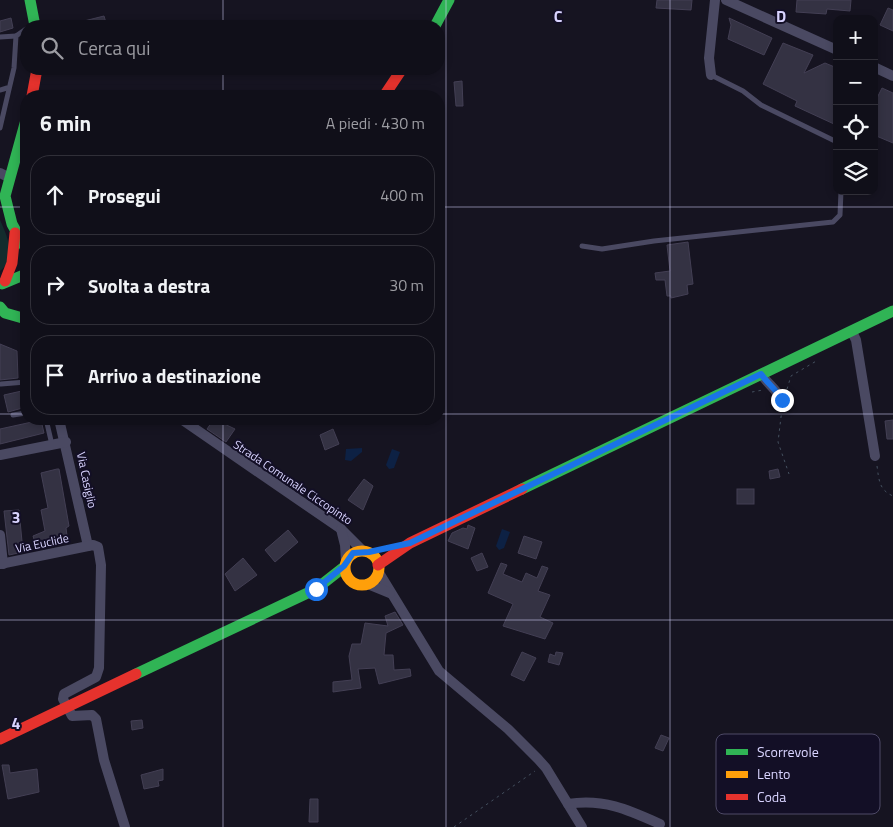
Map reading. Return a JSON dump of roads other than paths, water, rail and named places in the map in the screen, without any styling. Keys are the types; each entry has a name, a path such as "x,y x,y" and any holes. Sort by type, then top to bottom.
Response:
{"main road":[{"path":"30,0 35,20"},
{"path":"429,20 439,0"},
{"path":"438,20 449,0"},
{"path":"33,90 36,75"},
{"path":"388,90 398,75"},
{"path":"398,90 407,75"},
{"path":"20,137 4,181 3,205 20,240"},
{"path":"1,285 12,263 15,233"},
{"path":"1,285 20,277"},
{"path":"0,307 5,313 20,318"},
{"path":"378,568 410,543 893,311"},
{"path":"0,316 20,319"},
{"path":"316,589 345,564 353,553 410,543"},
{"path":"0,739 66,706 316,589 351,582 368,584 373,581 378,568 377,560 366,552"},
{"path":"345,564 345,572 351,582"}],"street":[{"path":"711,75 709,58 714,0"},
{"path":"726,0 833,48"},
{"path":"878,69 893,76"},
{"path":"852,332 856,340 875,456"},
{"path":"761,374 768,385 778,391 782,400"},
{"name":"Via Casiglio","path":"61,425 88,546"},
{"name":"Strada Comunale Ciccopinto","path":"190,425 341,529 366,552"},
{"path":"0,455 66,442"},
{"path":"341,529 345,545 345,564"},
{"path":"0,536 1,564"},
{"path":"88,546 98,547 100,554 99,668 96,677 64,694 63,700 72,716 92,714 96,719 104,760 125,827"},
{"name":"Via Euclide","path":"1,564 88,546"},
{"path":"378,568 390,593 439,671 508,729 544,765 582,827"},
{"path":"368,584 390,593"},
{"path":"568,804 597,802 621,807 660,824"}],"lane":[{"path":"0,37 16,36 20,33"},
{"path":"0,128 4,115 7,88 12,79 16,36"},
{"path":"711,75 743,91 761,106 833,140"},
{"path":"0,90 7,88"},
{"path":"582,246 602,249 654,241 833,222 840,215 841,195"},
{"path":"1,384 20,382"},
{"path":"13,415 20,414"},
{"path":"47,425 52,445"}],"water":[{"path":"362,448 362,452 351,461 345,460 346,449"},
{"path":"392,449 400,452 394,468 389,469 386,465"},
{"path":"502,529 510,532 504,548 499,550 496,546"}]}
